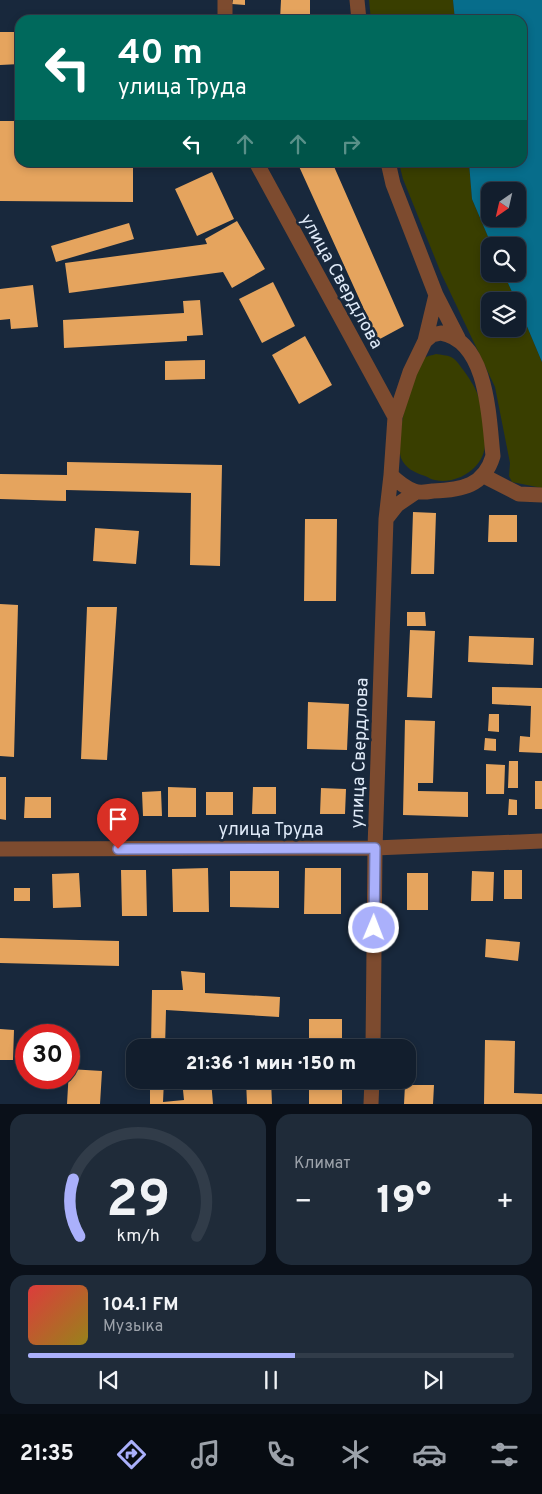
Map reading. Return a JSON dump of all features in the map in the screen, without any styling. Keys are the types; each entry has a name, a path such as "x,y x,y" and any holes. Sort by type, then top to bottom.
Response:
{"street":[{"path":"225,0 225,15"},
{"path":"357,0 358,15"},
{"name":"улица Свердлова","path":"259,167 395,417"},
{"path":"389,167 393,184 436,295 458,338"},
{"path":"425,341 436,295"},
{"path":"391,475 402,485 416,492 448,491 472,484 484,476 493,456 487,395 479,370 465,345 451,334 441,332 432,335 425,341"},
{"name":"улица Свердлова","path":"373,1039 375,848 386,519 395,417 410,372 425,341"},
{"path":"484,476 519,494 542,495"},
{"path":"386,519 397,505 416,492"},
{"name":"улица Труда","path":"0,849 375,848 542,841"},
{"path":"371,1104 372,1089"}],"green space":[{"path":"369,0 453,0 454,15 370,15"},
{"path":"400,167 469,167 472,199 481,220 481,228 484,228 488,237 481,237 481,282 508,282 512,292 481,292 481,337 526,337 526,324 542,362 542,488 512,482 509,476 510,463 495,387 441,273 403,179"},
{"path":"436,354 449,356 455,360 473,385 480,403 485,440 483,453 475,468 460,477 443,481 433,480 411,470 403,462 400,449 404,410 416,370 423,358"}],"water":[{"path":"453,0 542,0 542,362 526,324 526,292 512,292 508,282 526,282 526,237 488,237 484,228 526,228 526,182 481,182 481,220 472,199 469,167 527,167 527,15 454,15"}],"building":[{"path":"233,0 245,0 245,5 232,4"},
{"path":"281,0 310,0 310,15 280,15"},
{"path":"0,32 15,32 15,64 0,65"},
{"path":"0,121 15,121 15,167 133,167 133,202 0,201"},
{"path":"299,167 334,167 404,326 378,340"},
{"path":"212,172 234,219 197,236 175,189"},
{"path":"237,221 265,269 232,288 223,272 69,293 65,263 207,244 205,239"},
{"path":"129,223 134,239 56,262 51,246"},
{"path":"273,282 295,326 262,343 239,299"},
{"path":"33,285 38,327 11,329 10,319 0,320 0,289"},
{"path":"200,300 203,335 187,336 187,341 64,348 63,320 184,313 183,301"},
{"path":"305,336 332,385 299,404 272,355"},
{"path":"205,360 205,379 165,380 165,361"},
{"path":"67,462 222,465 220,566 190,565 191,493 66,490 66,501 0,499 0,474 67,475"},
{"path":"413,512 436,513 434,574 411,574"},
{"path":"489,515 517,515 517,542 488,542"},
{"path":"305,519 337,519 336,601 304,601"},
{"path":"95,528 139,531 136,564 93,561"},
{"path":"0,604 18,605 14,757 0,756"},
{"path":"87,607 117,607 107,760 81,759"},
{"path":"407,612 425,612 426,626 407,626"},
{"path":"410,630 435,631 432,698 407,697"},
{"path":"469,636 534,638 533,665 468,662"},
{"path":"492,687 542,688 542,753 519,752 520,736 530,737 531,706 492,704"},
{"path":"308,702 349,704 347,750 307,749"},
{"path":"489,714 499,714 499,732 488,731"},
{"path":"405,720 435,721 433,783 418,783 418,791 468,792 468,817 403,815"},
{"path":"485,738 496,739 496,751 484,750"},
{"path":"509,761 518,761 518,788 508,788"},
{"path":"486,764 505,765 504,794 486,794"},
{"path":"0,777 6,777 6,820 0,819"},
{"path":"535,781 542,781 542,809 535,809"},
{"path":"168,787 196,788 196,817 168,817"},
{"path":"253,787 276,787 276,814 252,814"},
{"path":"321,788 346,789 345,814 320,814"},
{"path":"161,791 162,816 143,816 142,792"},
{"path":"206,792 233,792 233,815 206,815"},
{"path":"25,797 51,797 51,818 24,818"},
{"path":"509,799 517,800 517,815 508,815"},
{"path":"208,868 209,912 173,912 172,869"},
{"path":"305,868 341,868 341,914 304,914"},
{"path":"121,870 146,870 147,916 122,916"},
{"path":"504,870 522,870 522,899 504,899"},
{"path":"230,871 279,871 279,908 230,907"},
{"path":"472,871 494,872 493,901 471,901"},
{"path":"79,873 81,907 53,908 52,874"},
{"path":"407,873 428,873 428,910 407,910"},
{"path":"14,888 30,888 30,901 14,901"},
{"path":"0,938 119,941 119,966 0,963"},
{"path":"486,939 520,942 518,961 485,957"},
{"path":"181,971 205,973 205,993 280,997 279,1017 166,1010 165,1039 151,1039 152,990 183,990"},
{"path":"309,1019 342,1019 342,1039 309,1039"},
{"path":"0,1029 14,1030 13,1060 0,1060"},
{"path":"208,1038 208,1039 180,1039"},
{"path":"485,1040 515,1041 514,1093 542,1094 542,1104 484,1104"},
{"path":"80,1070 102,1071 100,1104 67,1104 68,1089 80,1089"},
{"path":"416,1085 434,1085 433,1104 404,1104 405,1089 416,1089"},
{"path":"150,1089 164,1089 163,1102 184,1100 183,1089 212,1089 213,1104 150,1104"},
{"path":"246,1089 271,1089 272,1104 247,1104"},
{"path":"309,1089 342,1089 342,1104 309,1104"}],"route":[{"path":"118,849 375,848 374,928"}]}
